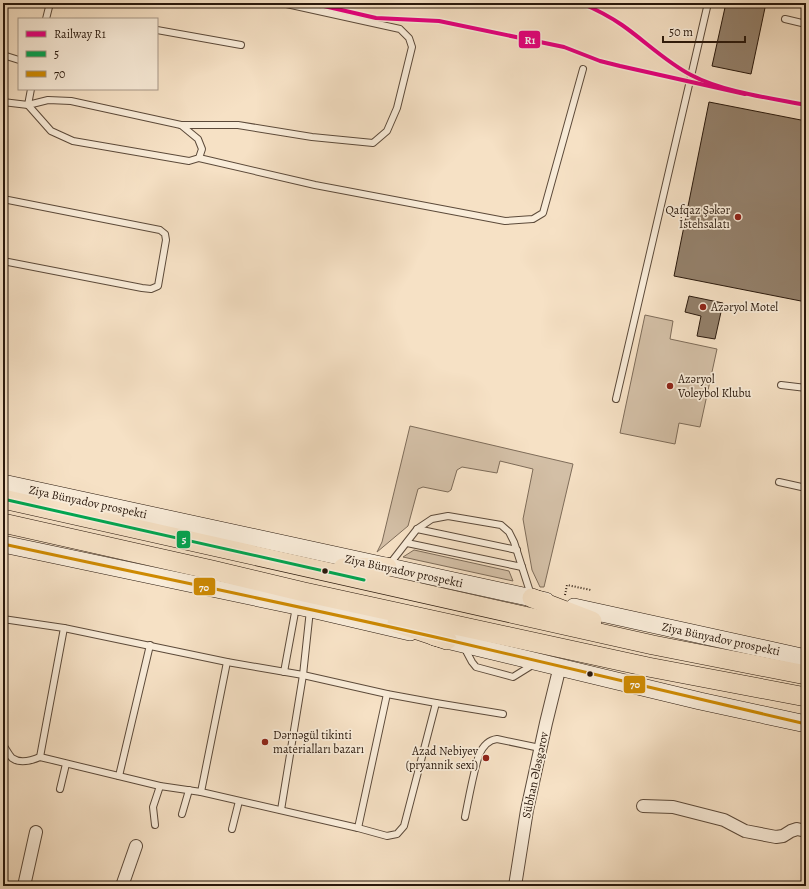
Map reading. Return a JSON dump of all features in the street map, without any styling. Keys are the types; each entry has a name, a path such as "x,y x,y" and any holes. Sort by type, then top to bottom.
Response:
{"main road":[{"name":"Ziya Bünyadov prospekti","path":"3,484 806,658"},
{"name":"Ziya Bünyadov prospekti","path":"3,499 653,645 806,675"},
{"path":"3,523 212,570 303,603 455,642 693,699 806,724"},
{"path":"3,544 303,603 806,697"},
{"path":"312,569 387,568"},
{"path":"532,598 653,645"},
{"path":"560,666 648,667"}],"street":[{"name":"Sübhan Ələsgərov","path":"515,886 527,810 560,666"},
{"path":"643,806 673,807 724,820 745,831 776,837 783,836 796,829 806,831"},
{"path":"24,886 36,832"},
{"path":"122,886 136,846"}],"lane":[{"path":"46,18 50,3"},
{"path":"3,102 28,105 48,100 71,101 181,125 238,125 312,137 373,143 387,131 397,108 412,47 409,38 400,29 282,3"},
{"path":"616,399 708,3"},
{"path":"785,19 806,24"},
{"path":"158,30 241,45"},
{"path":"3,55 18,60"},
{"path":"28,105 51,131 73,141 189,161 199,158 314,185 465,215 505,221 533,219 543,213 583,69"},
{"path":"28,105 31,90"},
{"path":"181,125 198,139 202,149 199,158"},
{"path":"3,199 160,230 165,234 166,240 158,286 151,289 3,261"},
{"path":"781,385 806,388"},
{"path":"779,482 806,488"},
{"path":"387,568 418,529 432,519 448,516 501,525 509,532 517,550 532,598"},
{"path":"418,529 517,550"},
{"path":"407,543 522,567"},
{"path":"284,672 303,603"},
{"path":"281,810 303,675 303,603"},
{"path":"3,619 64,628 227,662 303,675 387,694 503,714"},
{"path":"40,757 64,628"},
{"path":"119,776 150,645"},
{"path":"201,792 227,662"},
{"path":"358,828 387,694"},
{"path":"3,745 12,758 20,761 34,760 40,757 160,786 201,792 281,810 387,836 398,834 404,826 436,703"},
{"path":"465,817 479,756 486,745 492,740 497,740 540,748"},
{"path":"60,789 66,764"},
{"path":"155,825 153,807 160,786"},
{"path":"182,814 189,790"},
{"path":"232,829 239,801"}],"path":[{"path":"567,585 591,590"}],"shaded area":[{"name":"Azəryol Voleybol Klubu","path":"645,315 673,321 670,339 717,349 700,427 679,423 675,444 620,433"},
{"path":"410,426 573,464 544,587 540,587 532,570 523,519 533,469 500,461 497,473 462,467 457,470 451,490 448,492 423,487 418,489 408,526 377,552 382,542"},
{"path":"414,550 509,571 513,581 403,557"}],"building":[{"path":"726,3 766,3 751,74 712,66"},
{"name":"Qafqaz Şəkər İstehsalatı","path":"709,102 806,121 806,302 674,276"},
{"path":"689,296 723,303 715,339 697,336 701,316 685,312"}],"rail line":[{"name":"R1","path":"311,3 376,18 439,21 564,47 600,61 745,94"},
{"name":"R1","path":"581,3 617,22 673,64 704,81 747,94 806,105"}],"transit line":[{"name":"5","path":"3,499 364,580"},
{"name":"70","path":"3,544 392,627 806,724"}],"place":[{"name":"Qafqaz Şəkər İstehsalatı","path":"738,217"},
{"name":"Azəryol Motel","path":"703,307"},
{"name":"Azəryol Voleybol Klubu","path":"670,386"},
{"name":"Dərnəgül tikinti materialları bazarı","path":"265,742"},
{"name":"Azad Nebiyev (pryannik sexi)","path":"486,758"}]}
